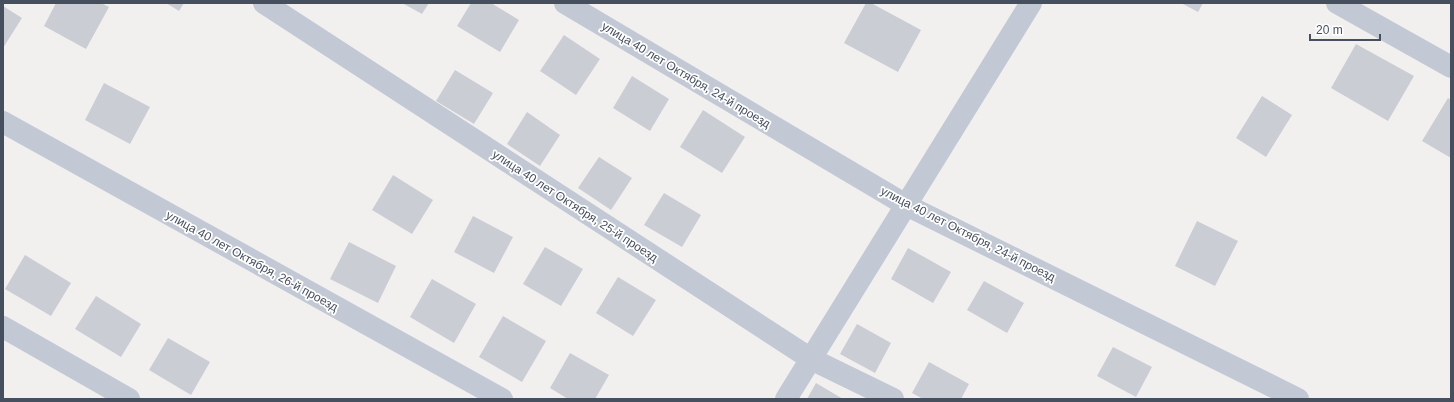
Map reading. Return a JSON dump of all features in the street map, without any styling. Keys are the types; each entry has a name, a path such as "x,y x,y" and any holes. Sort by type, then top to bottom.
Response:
{"street":[{"name":"улица 40 лет Октября, 25-й проезд","path":"264,3 811,359 893,399"},
{"name":"улица 40 лет Октября, 24-й проезд","path":"565,3 906,205 1298,399"},
{"path":"786,399 1031,3"},
{"path":"1337,3 1451,67"},
{"name":"улица 40 лет Октября, 26-й проезд","path":"3,122 502,399"},
{"path":"3,327 128,399"}],"building":[{"path":"56,3 101,3 109,7 86,49 44,26"},
{"path":"166,3 184,3 179,11"},
{"path":"402,3 429,3 422,14"},
{"path":"471,3 491,3 519,20 500,52 457,26"},
{"path":"866,3 871,3 921,30 898,72 844,43"},
{"path":"1181,3 1203,3 1198,12"},
{"path":"3,6 22,18 3,48"},
{"path":"564,35 600,59 576,95 540,71"},
{"path":"1356,44 1414,76 1388,121 1331,88"},
{"path":"455,70 493,93 474,124 436,101"},
{"path":"632,76 669,99 650,131 613,108"},
{"path":"104,83 150,107 130,144 85,120"},
{"path":"1262,96 1292,115 1266,157 1236,138"},
{"path":"1448,98 1451,100 1451,158 1422,141"},
{"path":"703,110 745,137 722,173 680,147"},
{"path":"527,112 560,135 540,166 507,144"},
{"path":"599,157 632,178 611,210 578,188"},
{"path":"393,175 433,200 412,234 372,210"},
{"path":"664,193 701,215 682,247 644,225"},
{"path":"473,216 513,237 494,273 454,252"},
{"path":"1197,221 1238,241 1215,286 1175,266"},
{"path":"349,242 396,266 378,303 330,279"},
{"path":"545,247 583,269 561,306 523,284"},
{"path":"908,248 951,272 933,303 891,279"},
{"path":"25,255 71,283 51,316 5,289"},
{"path":"618,277 656,300 633,336 596,313"},
{"path":"432,279 476,304 454,343 410,317"},
{"path":"984,281 1024,303 1007,333 967,310"},
{"path":"96,296 141,324 121,357 75,329"},
{"path":"503,316 546,341 522,382 479,357"},
{"path":"857,324 891,343 875,373 840,354"},
{"path":"168,338 210,362 191,395 149,370"},
{"path":"1113,347 1152,367 1136,397 1097,376"},
{"path":"570,353 609,375 595,399 568,399 550,388"},
{"path":"929,362 969,384 961,399 923,399 912,393"},
{"path":"816,383 843,399 807,399"}]}
